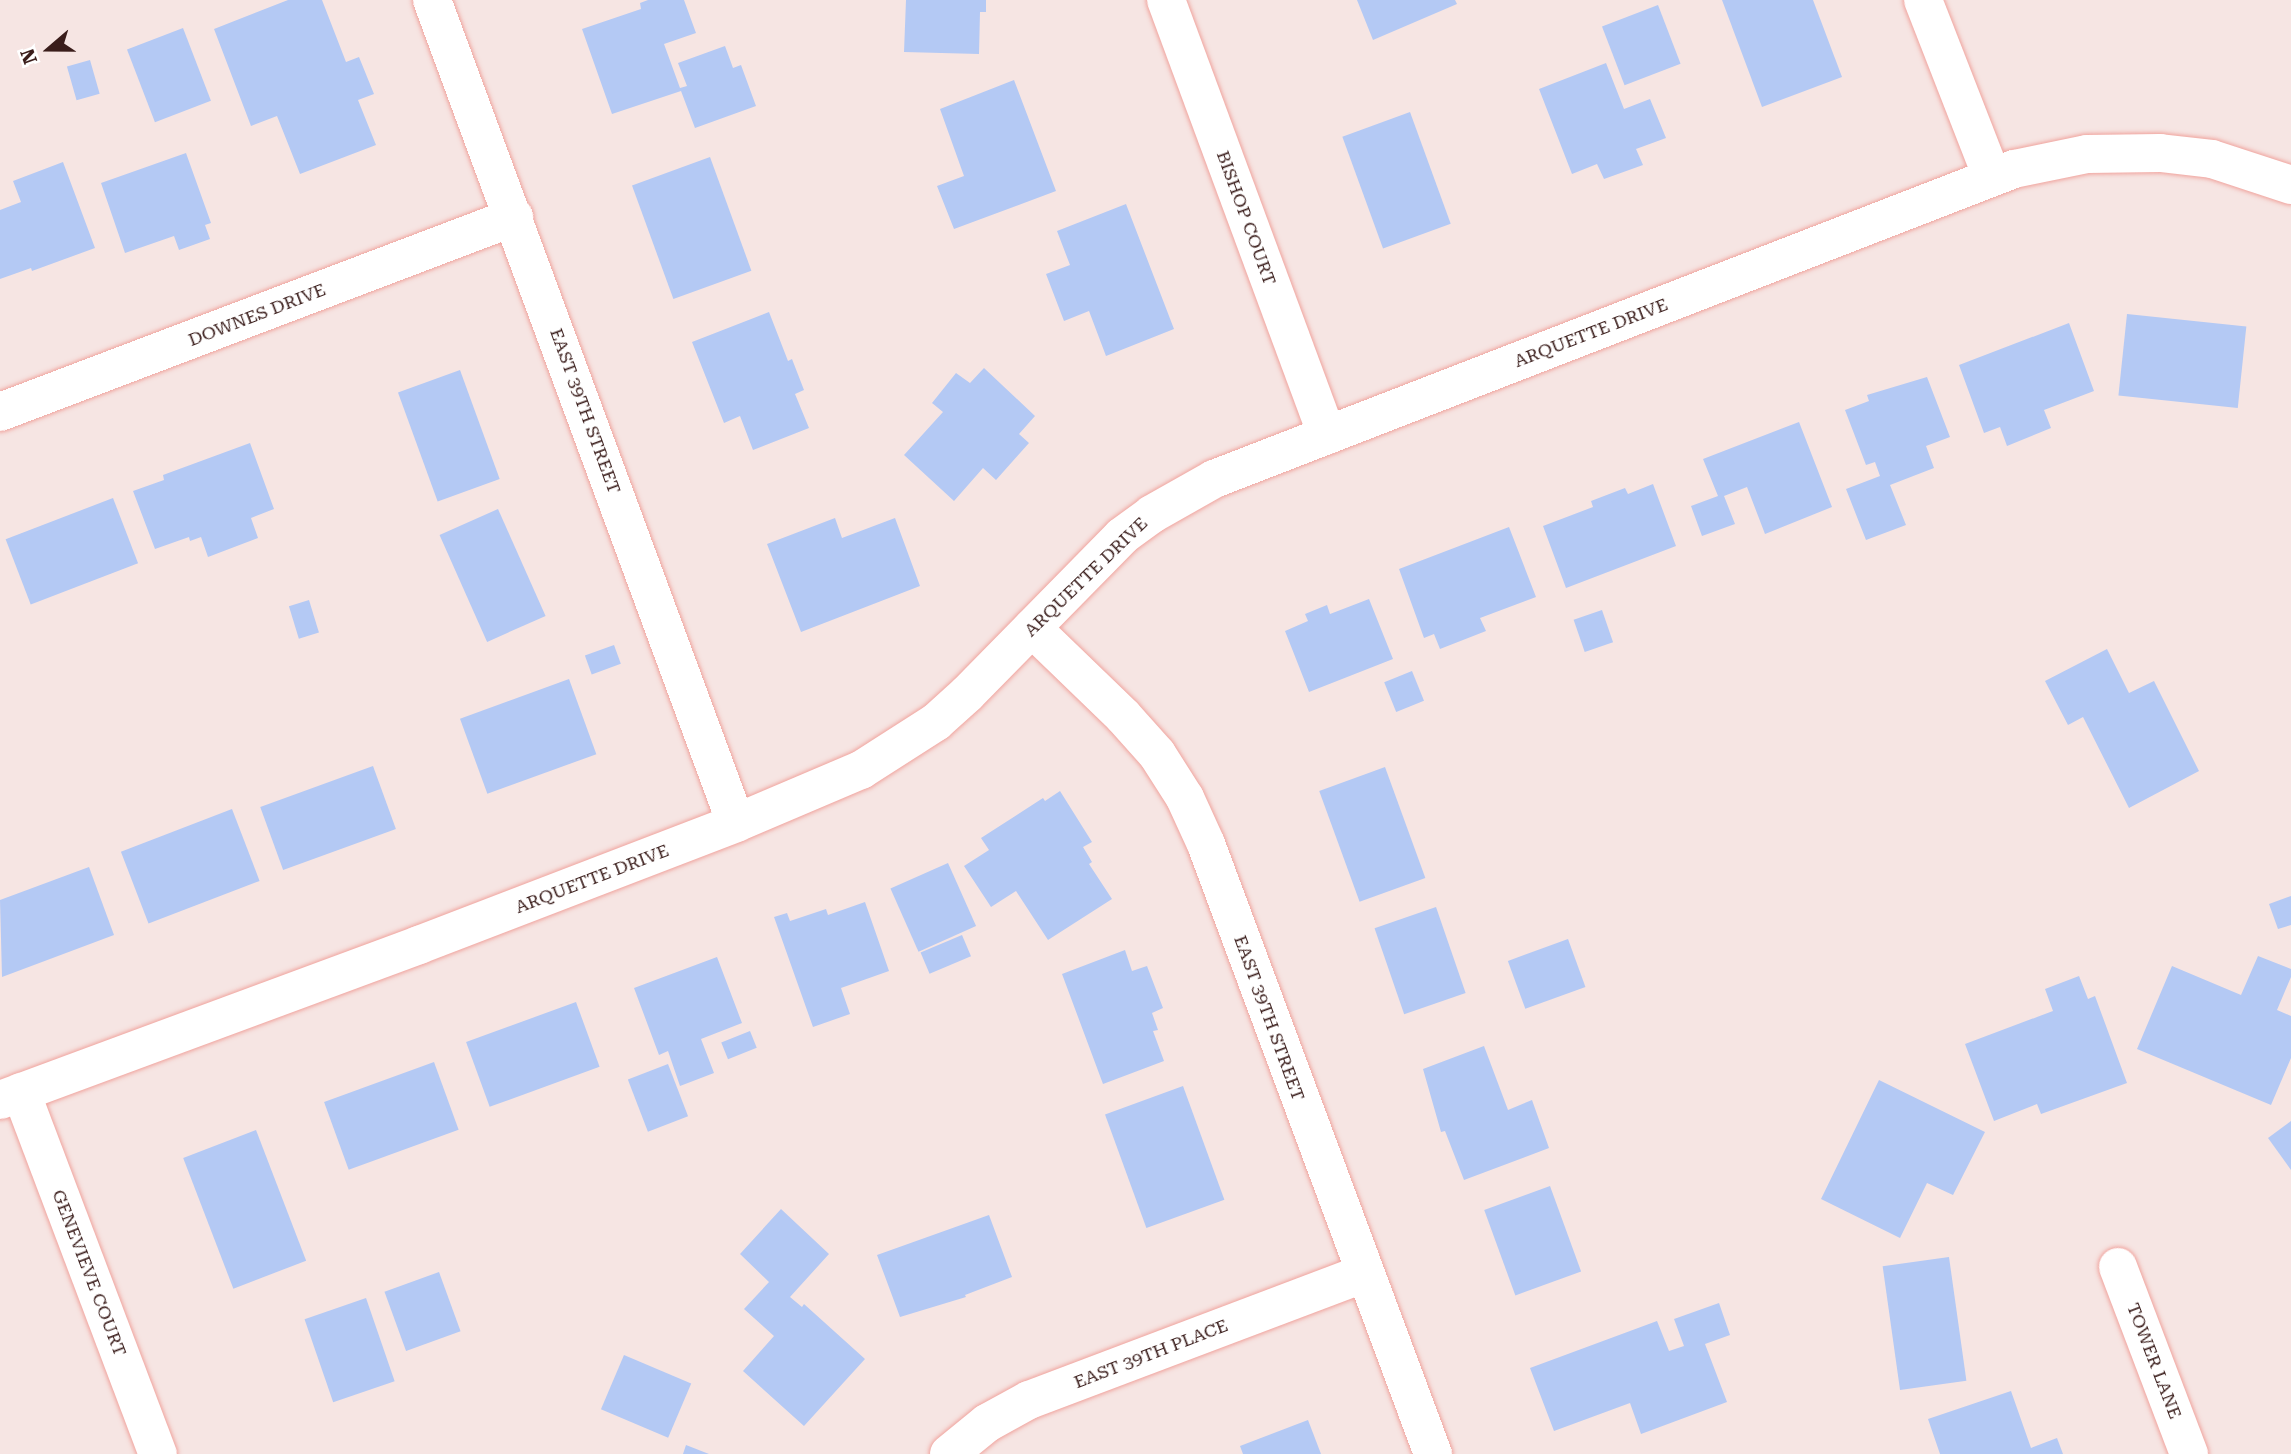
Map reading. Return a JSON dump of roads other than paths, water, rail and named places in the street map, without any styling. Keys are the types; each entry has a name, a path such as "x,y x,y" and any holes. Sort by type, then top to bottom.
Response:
{"street":[{"name":"EAST 39TH STREET","path":"432,0 736,823"},
{"name":"BISHOP COURT","path":"1166,0 1327,435"},
{"path":"1923,0 1992,177"},
{"name":"ARQUETTE DRIVE","path":"10,1096 419,945 840,780 899,748 957,703 1122,536 1152,514 1214,479 1992,177 2064,158 2136,152 2212,159 2291,185"},
{"name":"DOWNES DRIVE","path":"0,412 514,217"},
{"name":"EAST 39TH STREET","path":"1032,628 1123,716 1157,754 1185,797 1206,844 1433,1454"},
{"name":"GENEVIEVE COURT","path":"10,1096 158,1454"},
{"name":"TOWER LANE","path":"2119,1267 2189,1454"},
{"name":"EAST 39TH PLACE","path":"949,1454 987,1423 1029,1400 1365,1273"}]}
